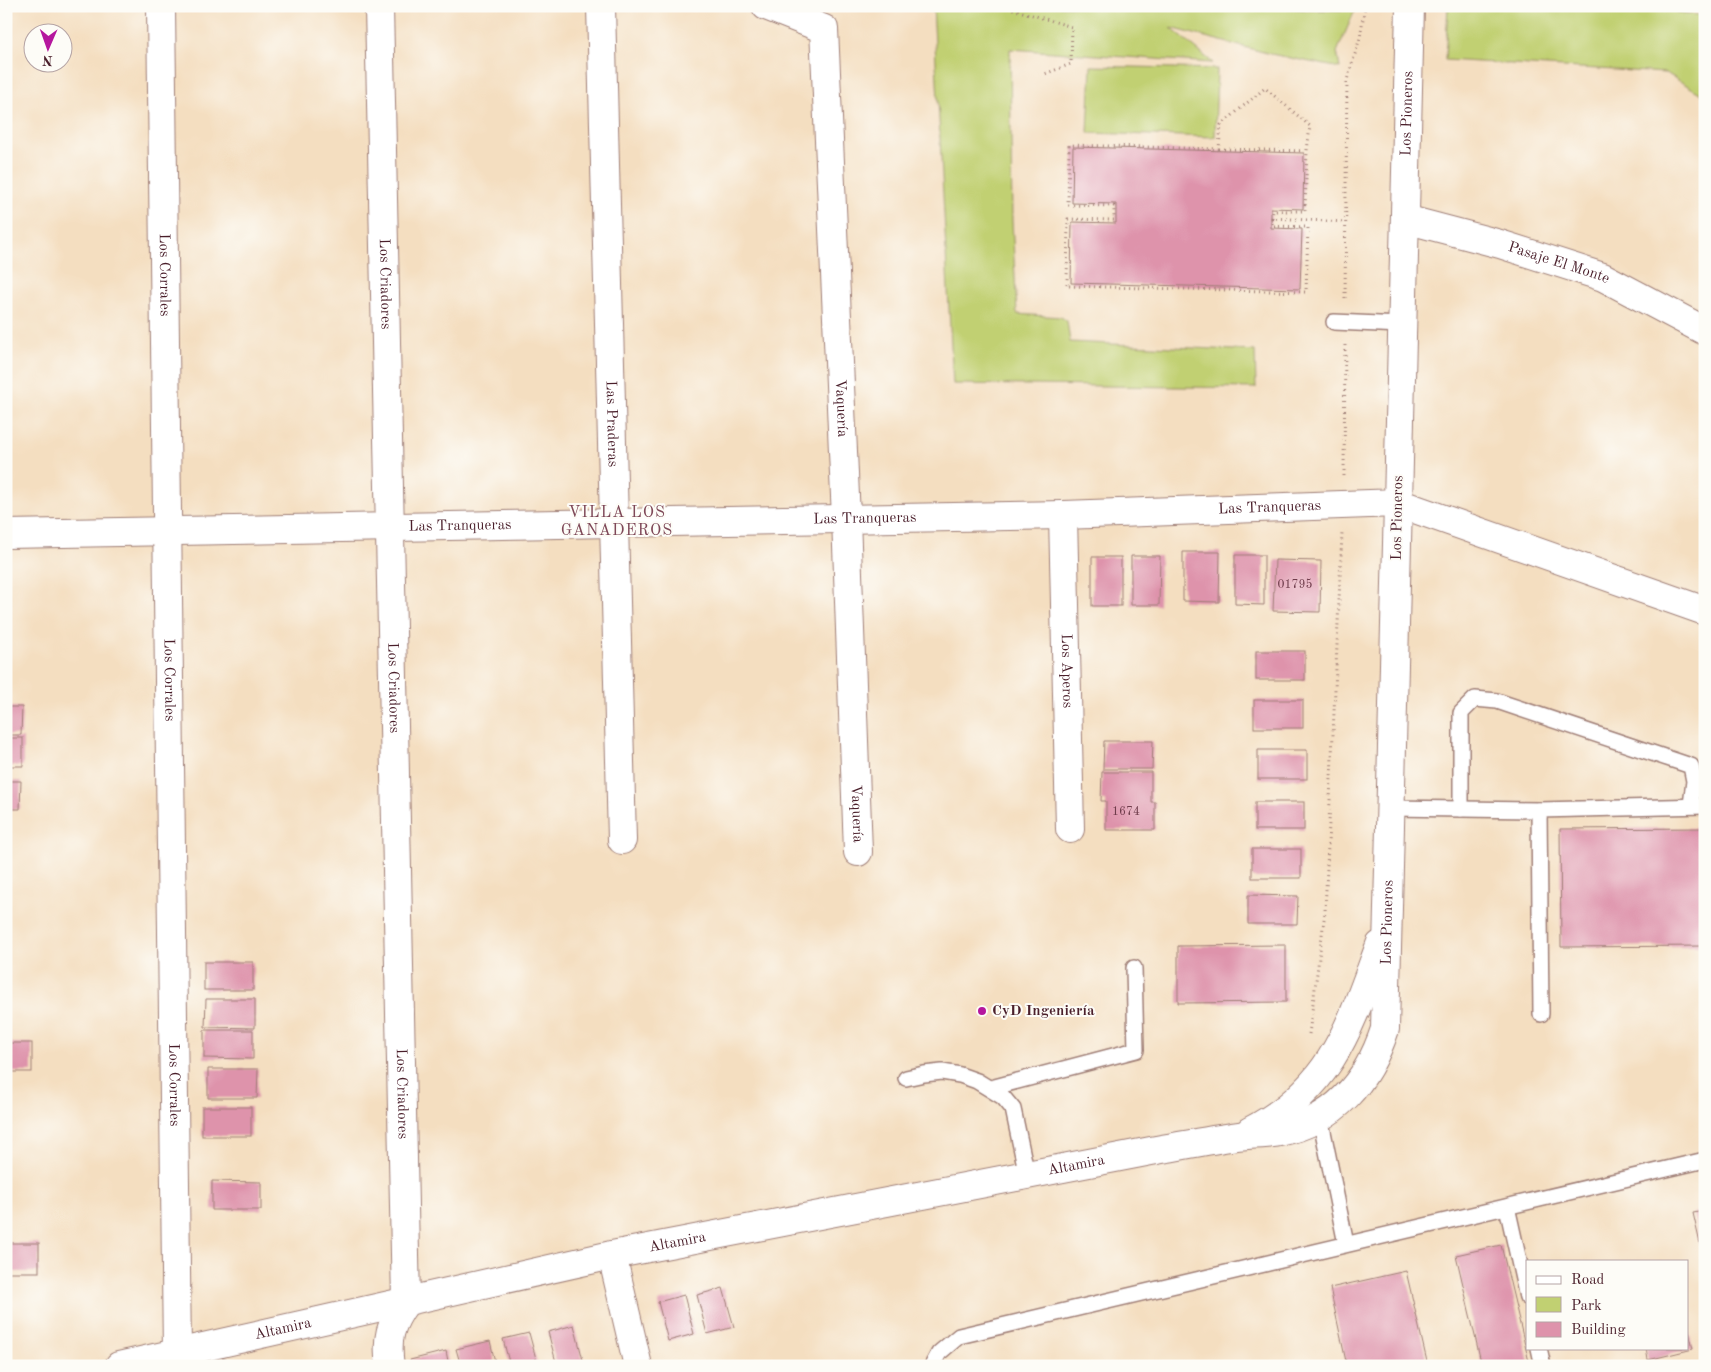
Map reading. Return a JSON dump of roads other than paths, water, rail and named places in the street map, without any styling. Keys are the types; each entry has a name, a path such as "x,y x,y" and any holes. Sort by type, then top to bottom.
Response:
{"street":[{"name":"Los Corrales","path":"161,6 177,1353"},
{"name":"Los Criadores","path":"379,6 406,1302"},
{"name":"Las Praderas","path":"601,6 622,840"},
{"name":"Vaquería","path":"766,6 824,29 846,518 858,852"},
{"name":"Los Pioneros","path":"1385,1029 1410,6"},
{"name":"Pasaje El Monte","path":"1405,219 1500,244 1603,277 1705,330"},
{"name":"Las Tranqueras","path":"6,534 1063,515 1398,504 1705,611"},
{"name":"Los Aperos","path":"1063,515 1070,829"},
{"name":"Altamira","path":"1240,1136 1266,1122 1291,1105 1313,1084 1330,1062 1344,1039 1388,924"},
{"name":"Altamira","path":"128,1365 612,1255 1027,1175 1240,1136 1260,1136 1281,1132 1301,1126 1320,1117 1337,1105 1354,1089 1378,1051 1385,1029"},
{"path":"612,1255 638,1366"},
{"path":"390,1366 388,1352 390,1330 396,1315 406,1302"}],"lane":[{"path":"1340,322 1402,324"},
{"path":"1390,808 1461,809 1539,810 1698,806 1691,766 1497,701 1475,699 1461,713 1461,809"},
{"path":"1539,810 1541,1014"},
{"path":"991,1088 1136,1050 1134,968"},
{"path":"906,1078 924,1074 951,1074 969,1078 991,1088 1003,1097 1013,1109 1027,1175"},
{"path":"1320,1117 1346,1244"},
{"path":"932,1366 939,1353 959,1336 1705,1160"},
{"path":"1507,1207 1526,1292"},
{"path":"1539,1350 1543,1366"}],"place":[{"name":"CyD Ingeniería","path":"982,1011"}],"district":[{"name":"VILLA LOS GANADEROS","path":"617,522"}]}
